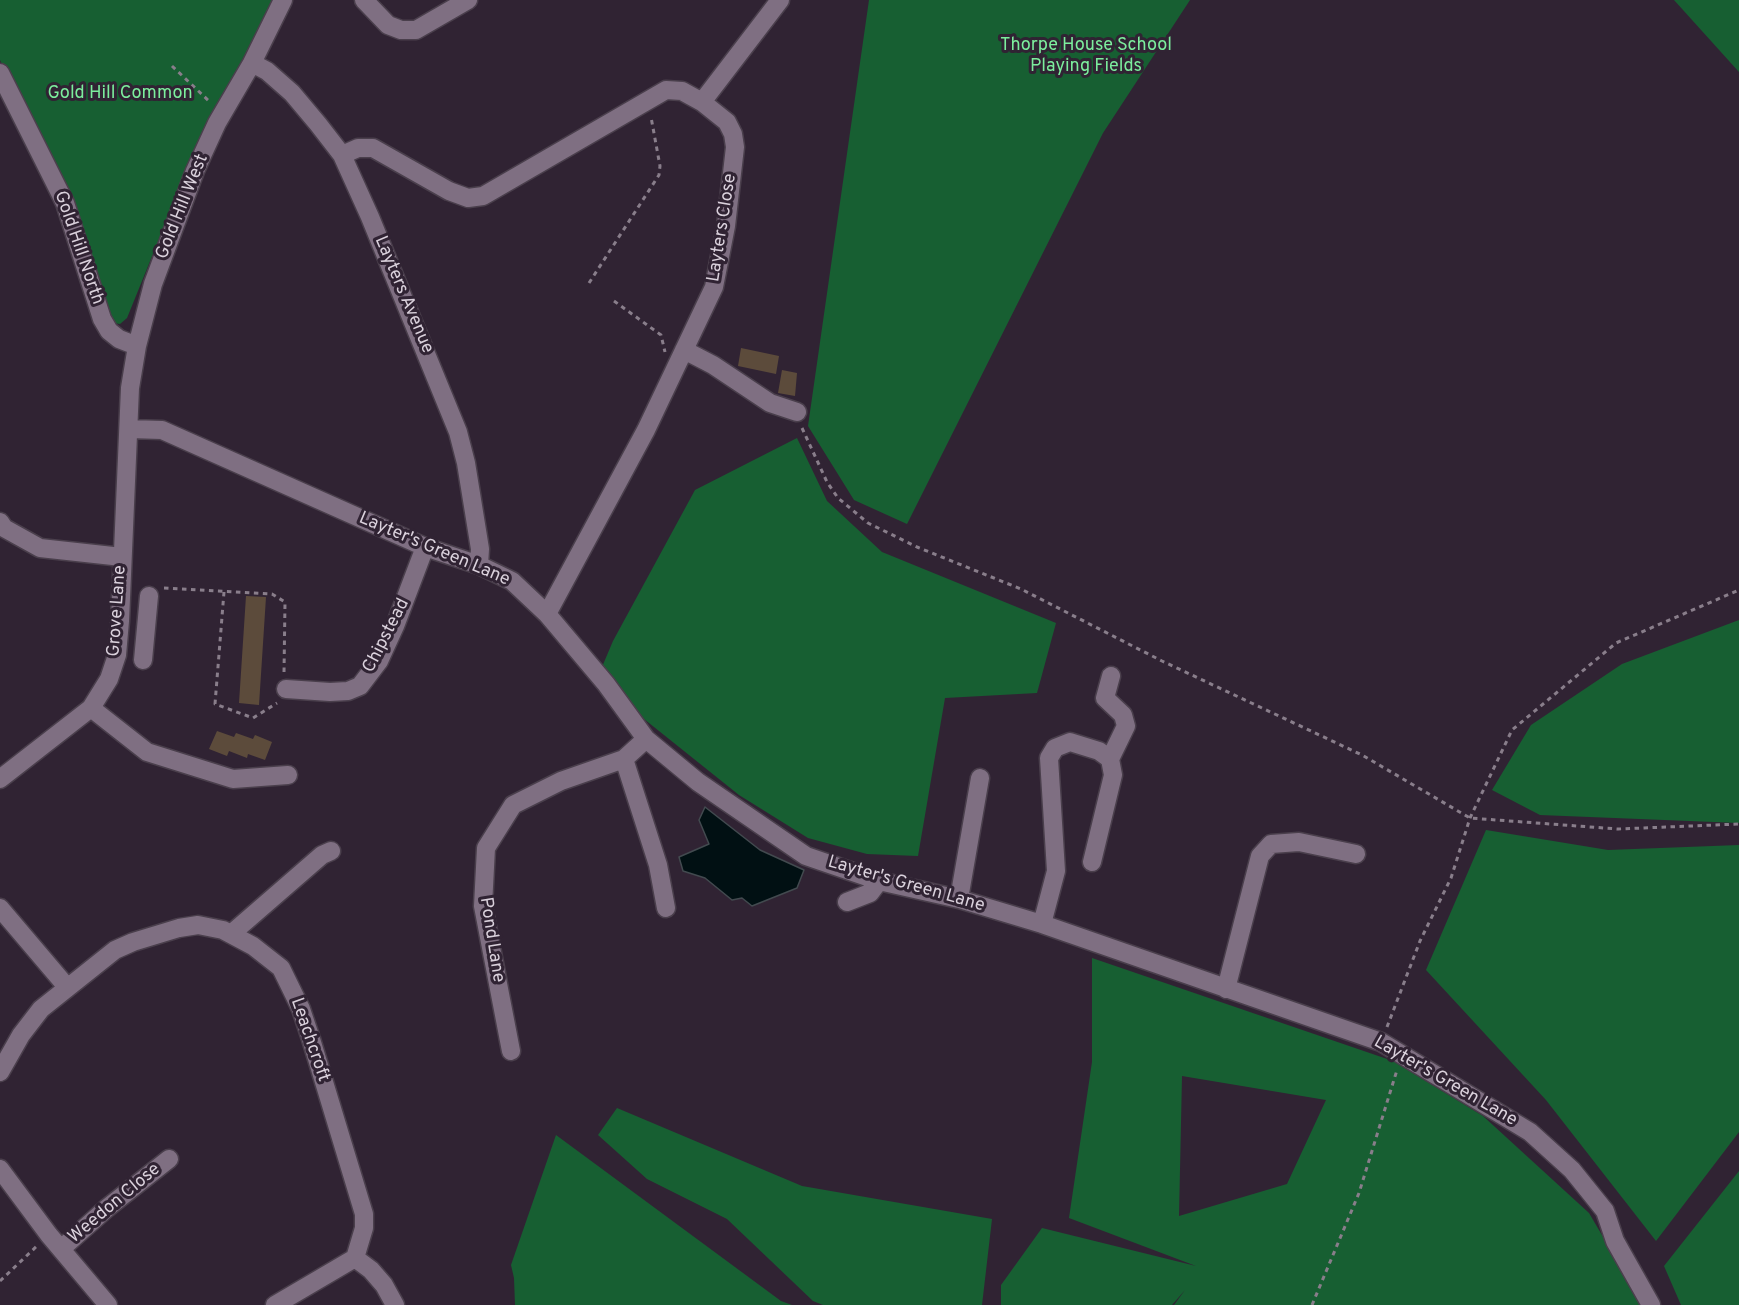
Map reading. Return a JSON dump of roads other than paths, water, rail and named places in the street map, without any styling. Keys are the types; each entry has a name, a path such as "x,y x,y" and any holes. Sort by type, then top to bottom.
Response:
{"street":[{"name":"Gold Hill West","path":"129,429 130,388 137,346 153,284 195,171 217,123 252,63 283,0"},
{"path":"364,0 388,25 401,30 416,30 468,0"},
{"path":"702,102 780,0"},
{"name":"Layters Avenue","path":"252,63 267,71 292,93 342,155 403,295 458,432 466,464 478,538 479,565"},
{"name":"Gold Hill North","path":"0,73 65,203 102,319 109,331 119,339 137,346"},
{"name":"Layters Close","path":"342,155 358,148 373,148 449,191 468,198 483,196 666,90 682,91 702,102 727,122 733,134 735,147 722,259 714,287 641,440 547,614"},
{"path":"681,356 713,365 770,403 797,412"},
{"name":"Layter's Green Lane","path":"129,429 162,430 425,547 479,565 512,581 547,614 606,684 646,739 698,782 806,856 879,881 959,899 1042,924 1381,1042 1402,1054 1530,1132 1572,1170 1605,1211 1615,1241 1651,1305"},
{"name":"Grove Lane","path":"0,778 92,708 109,679 117,655 120,621 129,429"},
{"path":"0,522 4,528 40,548 122,557"},
{"name":"Chipstead","path":"286,689 330,692 348,691 360,686 379,661 420,566 425,547"},
{"path":"143,660 149,596"},
{"path":"120,621 145,620"},
{"path":"1092,862 1113,775 1110,759 1126,726 1124,715 1105,698 1111,676"},
{"path":"92,708 147,752 233,779 288,775"},
{"name":"Pond Lane","path":"511,1051 483,906 486,848 513,805 561,781 624,759 646,739"},
{"path":"1042,924 1056,871 1049,758 1055,748 1070,742 1099,751 1110,759"},
{"path":"624,759 658,865 666,908"},
{"path":"959,899 980,778"},
{"path":"1226,989 1260,856 1271,844 1299,842 1356,854"},
{"path":"231,934 322,855 331,851"},
{"path":"847,903 870,893 879,881"},
{"path":"0,909 67,987"},
{"name":"Leachcroft","path":"0,1072 21,1035 41,1010 115,950 154,934 198,925 231,934 253,946 281,968 301,1009 364,1214 364,1228 355,1257"},
{"name":"Weedon Close","path":"61,1249 106,1208 169,1159"},
{"path":"0,1169 49,1235 108,1305"},
{"path":"275,1305 355,1257 384,1285 395,1305"}],"park label":[{"name":"Thorpe House School Playing Fields","path":"1086,56"},
{"name":"Gold Hill Common","path":"120,94"}]}
